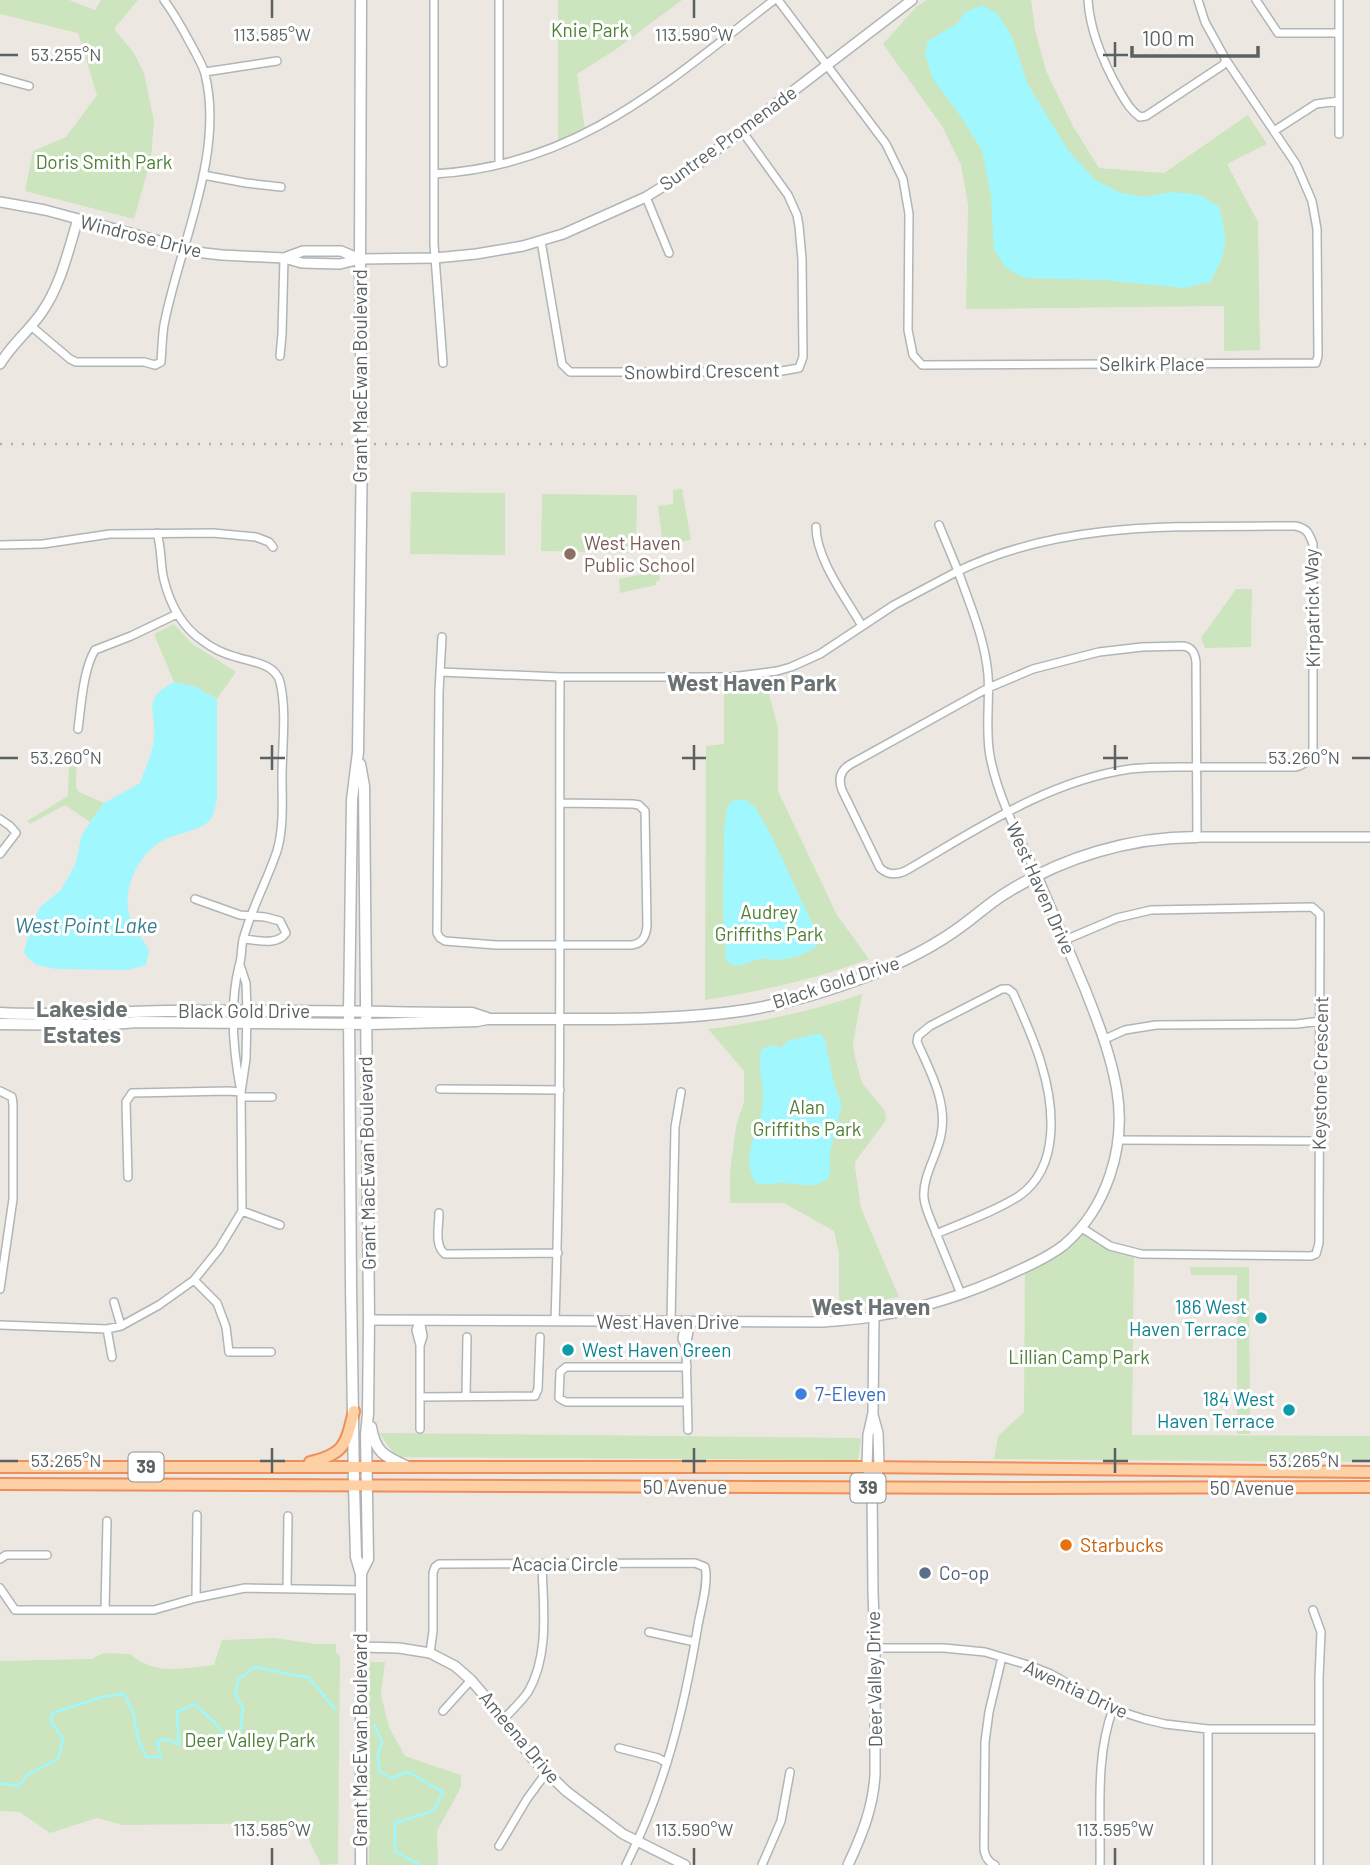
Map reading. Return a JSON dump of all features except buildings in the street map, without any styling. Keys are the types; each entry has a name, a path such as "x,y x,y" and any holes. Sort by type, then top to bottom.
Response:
{"main road":[{"name":"Grant MacEwan Boulevard","path":"360,0 362,444 358,752 352,800 350,1017 354,1486 356,1557 361,1574 360,1865"},
{"name":"Grant MacEwan Boulevard","path":"358,752 363,786 369,1320 368,1559 361,1574"},
{"name":"Black Gold Drive","path":"0,1013 247,1011 366,1018 472,1013 487,1018 658,1018 749,1010 825,990 909,958 948,935 1007,892 1064,864 1119,845 1158,838 1197,837"},
{"name":"Black Gold Drive","path":"0,1024 100,1026 137,1022 246,1023 350,1017"},
{"path":"292,1467 335,1453 348,1438 354,1412"},
{"path":"368,1413 379,1451 408,1467"},
{"name":"50 Avenue","path":"0,1467 879,1467 1370,1472"},
{"name":"50 Avenue","path":"0,1484 1370,1487"}],"street":[{"path":"31,326 76,362 162,362 164,324 203,175 211,119 205,72 178,19 164,0"},
{"path":"434,0 435,258 443,363"},
{"path":"499,0 499,164"},
{"path":"434,174 469,171 499,164 556,148 577,138 625,112 776,0 826,65"},
{"name":"Suntree Promenade","path":"360,259 435,258 476,254 541,241 646,197 694,167 912,0"},
{"path":"1088,0 1093,32 1105,66 1133,112 1140,117 1146,116 1223,65 1226,60"},
{"name":"Selkirk Place","path":"826,65 886,144 903,179 909,214 908,330 913,355 922,365 1316,363 1317,229 1312,201 1296,164 1226,60 1205,22 1198,0"},
{"path":"1256,0 1278,33 1339,33"},
{"path":"1339,0 1339,134"},
{"path":"205,72 277,61"},
{"path":"0,78 29,86"},
{"path":"1274,131 1316,104 1339,102"},
{"name":"Snowbird Crescent","path":"541,241 562,364 570,372 776,372 799,368 803,357 802,258 797,215 788,195 741,131"},
{"path":"203,175 281,187"},
{"path":"646,197 668,253"},
{"name":"Windrose Drive","path":"0,202 45,210 183,248 222,255 284,258 303,251 341,251 360,259"},
{"path":"0,364 41,313 54,292 78,219"},
{"path":"279,356 284,258"},
{"name":"West Haven Drive","path":"369,1320 823,1322 874,1317 961,1294 997,1281 1062,1247 1082,1228 1107,1186 1114,1163 1119,1116 1117,1091 1105,1039 997,785 989,752 988,688 983,642 939,525"},
{"path":"816,527 816,538 822,556 862,626"},
{"name":"Kirpatrick Way","path":"958,571 1019,546 1086,533 1155,527 1305,528 1313,544 1312,754 1306,763 1295,767 1197,767"},
{"path":"157,533 161,545 163,579 177,614 192,633 212,648 270,668 279,680 283,738 278,848 250,916 236,978 234,1059 241,1095"},
{"path":"0,545 43,544 110,534 157,533 245,535 269,542 273,547"},
{"path":"440,672 560,677 731,677 762,674 791,667 820,654 894,605 958,571"},
{"path":"78,729 81,700 95,650 177,614"},
{"path":"442,637 437,933 440,938 458,943 496,945 638,944 645,936 647,926 645,811 639,805 633,804 560,803"},
{"path":"1197,767 1140,768 1096,775 1032,798 907,870 890,874 880,868 839,784 840,775 847,766 988,688 1033,669 1090,654 1157,646 1188,647 1194,652 1196,662 1197,767 1197,837 1370,837"},
{"path":"555,1321 561,1018 560,677"},
{"path":"0,819 16,833 0,854"},
{"path":"195,899 240,915 280,921 286,933 282,939 275,941 243,939"},
{"name":"Keystone Crescent","path":"1065,940 1117,918 1151,910 1311,907 1320,914 1319,1243 1315,1254 1141,1254 1110,1246 1082,1228"},
{"path":"0,1325 107,1329 121,1326 159,1306 194,1280 219,1249 242,1211 241,1095 246,1059 247,1011 246,983 240,965"},
{"path":"936,1234 1020,1195 1036,1180 1049,1151 1051,1128 1048,1088 1041,1060 1013,993 1008,989 1002,989 930,1026 918,1036 943,1112 941,1137 923,1195 925,1206 936,1234 961,1294"},
{"path":"1105,1039 1125,1030 1156,1025 1297,1024 1321,1021"},
{"path":"440,1088 560,1090"},
{"path":"0,1091 12,1097 13,1104 13,1199 0,1289"},
{"path":"128,1177 126,1102 132,1093 228,1091 241,1095 272,1097"},
{"path":"671,1322 675,1127 681,1092"},
{"path":"1117,1140 1319,1141"},
{"path":"242,1211 280,1225"},
{"path":"439,1213 438,1246 445,1254 558,1253"},
{"path":"194,1280 217,1303 226,1326 229,1352 271,1352"},
{"path":"114,1301 121,1326"},
{"path":"873,1488 867,1467 868,1434 873,1413 874,1317"},
{"path":"420,1320 416,1330 421,1346 420,1429"},
{"path":"685,1322 682,1339 686,1347 688,1430"},
{"path":"107,1329 112,1357"},
{"path":"466,1396 467,1337"},
{"path":"419,1397 535,1396 538,1390 540,1337"},
{"path":"687,1367 566,1367 559,1372 559,1398 566,1402 687,1402"},
{"path":"873,1413 878,1433 879,1467 873,1488"},
{"name":"Deer Valley Drive","path":"848,1865 867,1822 874,1791 873,1488"},
{"path":"197,1515 197,1598"},
{"path":"287,1589 288,1516"},
{"path":"105,1610 107,1521"},
{"path":"0,1559 6,1555 47,1555"},
{"name":"Acacia Circle","path":"430,1653 433,1631 433,1573 439,1564 700,1564 705,1567 682,1710 667,1763 638,1842"},
{"path":"502,1721 527,1694 541,1660 542,1564"},
{"path":"0,1588 15,1610 154,1610 245,1588 360,1590"},
{"path":"1312,1610 1321,1632 1319,1865"},
{"path":"649,1632 695,1642"},
{"name":"Ameena Drive","path":"360,1647 399,1648 430,1653 455,1666 471,1680 532,1758 586,1808 615,1829 685,1865"},
{"name":"Awentia Drive","path":"875,1648 963,1649 1002,1657 1051,1674 1113,1709 1185,1728 1319,1729"},
{"path":"995,1865 985,1856 984,1849 985,1742 1002,1657"},
{"name":"Ameena Drive","path":"443,1711 471,1680"},
{"path":"1100,1865 1101,1759 1107,1725 1113,1709"},
{"path":"1208,1729 1208,1865"},
{"path":"619,1748 667,1763"},
{"path":"762,1865 781,1821 790,1772"},
{"path":"499,1846 546,1773"},
{"path":"626,1865 638,1842"}],"green space":[{"name":"Doris Smith Park","path":"0,0 69,0 95,10 101,0 138,0 114,29 134,53 144,73 154,121 151,159 134,219 25,191 33,151 66,137 97,95 78,33 0,14"},
{"name":"Knie Park","path":"558,0 682,0 615,50 577,74 585,130 558,143"},
{"path":"927,0 1031,0 1035,30 1046,71 1074,128 1099,168 1164,173 1248,115 1267,144 1227,164 1258,222 1260,350 1224,351 1224,306 966,309 968,205 961,165 942,126 883,44 916,7"},
{"path":"682,489 691,540 663,546 658,506 673,504 673,490"},
{"path":"411,492 505,493 505,555 410,554"},
{"path":"542,494 637,495 636,553 541,551"},
{"path":"657,567 660,580 656,585 620,593 619,579 639,575"},
{"path":"1236,589 1252,589 1251,647 1205,648 1201,638"},
{"path":"174,624 191,643 236,672 217,699 196,687 174,682 154,634"},
{"name":"Audrey Griffiths Park","path":"767,686 778,728 778,791 837,915 869,959 788,984 705,1000 706,746 724,744 724,690"},
{"path":"77,748 76,787 79,792 104,803 90,822 65,805 30,824 27,821 68,796 69,757"},
{"name":"Alan Griffiths Park","path":"862,994 853,1044 854,1053 862,1083 885,1111 886,1120 855,1162 855,1167 861,1208 899,1297 839,1308 839,1253 834,1231 784,1203 730,1203 730,1172 736,1126 744,1102 744,1071 708,1029 786,1015"},
{"name":"Lillian Camp Park","path":"1082,1228 1134,1252 1132,1435 1370,1436 1370,1462 994,1459 998,1436 1024,1412 1025,1267"},
{"path":"1190,1267 1249,1267 1250,1434 1237,1434 1237,1275 1191,1275"},
{"path":"379,1433 861,1438 858,1460 396,1457"},
{"name":"Deer Valley Park","path":"274,1638 336,1644 336,1652 340,1657 338,1864 321,1865 301,1823 123,1825 97,1818 50,1833 20,1812 0,1811 0,1661 92,1659 103,1653 130,1654 159,1668 180,1669 214,1665 222,1640"},
{"path":"369,1662 385,1662 381,1695 389,1727 405,1756 461,1775 461,1787 437,1831 438,1865 369,1865"}],"water":[{"path":"982,5 998,14 1012,37 1028,85 1068,150 1095,180 1121,193 1146,197 1172,192 1200,195 1219,207 1225,246 1210,282 1184,288 1104,280 1025,278 1007,269 994,250 991,195 982,150 933,79 925,55 928,41 958,23 964,13"},
{"name":"West Point Lake","path":"174,682 196,687 217,699 217,798 210,821 153,847 134,874 128,907 130,917 149,950 146,965 128,970 56,969 36,965 24,952 31,925 40,907 61,890 76,863 81,837 104,803 140,783 154,740 152,706 157,695"},
{"path":"735,800 746,800 756,808 818,936 819,944 803,954 738,965 726,960 723,910 724,831 727,807"},
{"path":"821,1034 825,1040 834,1084 842,1105 830,1152 830,1176 813,1185 757,1184 749,1163 752,1142 762,1111 761,1051 773,1045 780,1048 788,1041"}],"waterway":[{"path":"0,1783 19,1786 27,1775 58,1759 63,1739 51,1722 52,1713 102,1697 124,1694 133,1712 138,1739 146,1757 161,1757 157,1741 167,1739 179,1745 177,1712 195,1704 226,1737 240,1731 243,1708 235,1693 239,1679 255,1667 308,1677 335,1709"},
{"path":"374,1725 382,1742 378,1754 379,1771 392,1778 408,1772 443,1792 433,1811 395,1823 395,1851 420,1865"}],"railway":[{"path":"0,444 1370,444"}],"place":[{"name":"West Haven Public School","path":"570,554"},
{"name":"186 West Haven Terrace","path":"1261,1318"},
{"name":"West Haven Green","path":"568,1350"},
{"name":"7-Eleven","path":"801,1394"},
{"name":"184 West Haven Terrace","path":"1289,1410"},
{"name":"Starbucks","path":"1066,1545"},
{"name":"Co-op","path":"925,1573"}],"district":[{"name":"West Haven Park","path":"752,683"},
{"name":"Lakeside Estates","path":"82,1022"},
{"name":"West Haven","path":"871,1307"}]}
